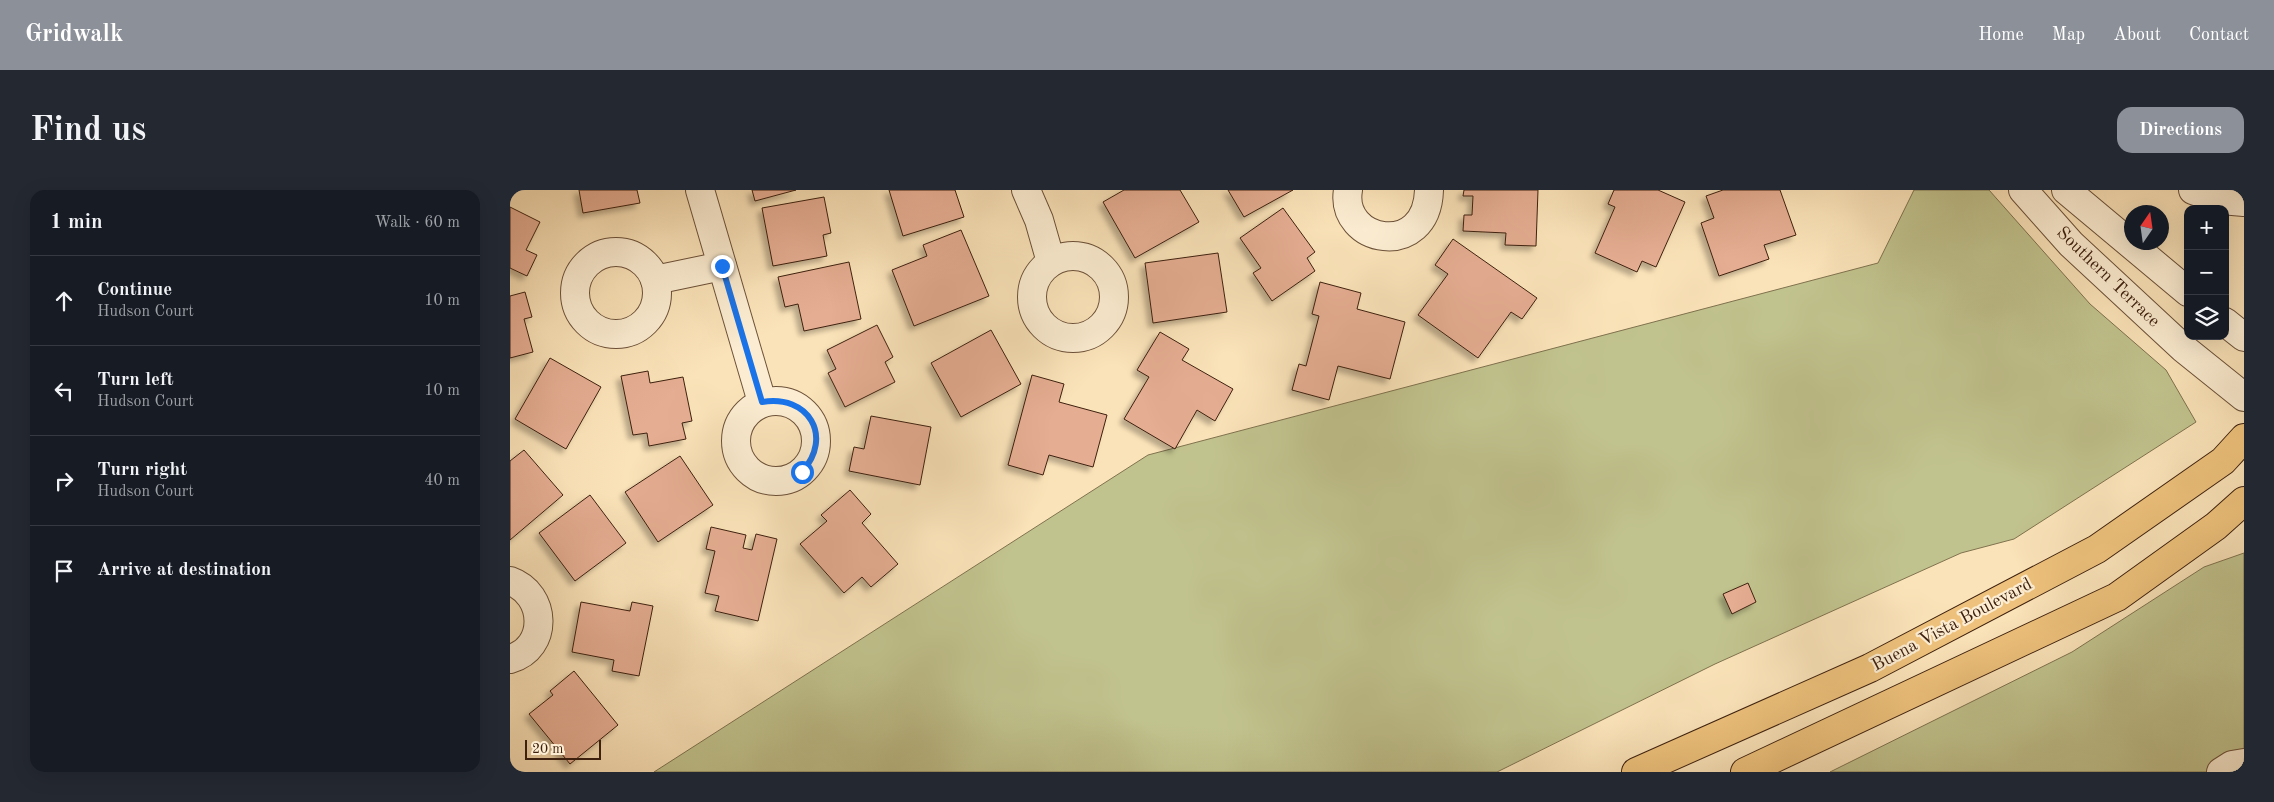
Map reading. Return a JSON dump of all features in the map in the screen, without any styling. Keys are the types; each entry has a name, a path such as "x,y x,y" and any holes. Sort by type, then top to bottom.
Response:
{"main road":[{"name":"Buena Vista Boulevard","path":"1636,772 1870,668 2097,549 2223,462 2244,438"},
{"path":"1745,772 2117,596 2216,526 2244,501"}],"street":[{"path":"700,190 762,402"},
{"path":"1026,190 1039,220 1052,262"},
{"path":"1348,190 1349,209 1356,221 1372,233 1392,237 1405,234 1416,226 1424,216 1429,203 1429,190"},
{"name":"Southern Terrace","path":"2066,190 2184,289"},
{"path":"2193,190 2222,200 2244,202"},
{"name":"Southern Terrace","path":"2032,193 2071,244 2183,348 2244,397"},
{"path":"655,280 722,266"},
{"path":"2229,325 2244,337"},
{"path":"510,581 524,588 534,599 539,611 540,625 535,639 528,649 517,657 510,659"},
{"path":"2222,772 2232,765 2244,763"}],"green space":[{"path":"1914,190 1989,190 2090,304 2166,370 2196,422 2014,539 1961,553 1715,664 1497,772 654,772 1148,455 1878,263"},
{"path":"2244,553 2244,772 1830,772 2072,652 2204,567"}],"building":[{"path":"579,190 637,190 640,203 583,213"},
{"path":"752,190 796,190 755,201"},
{"path":"889,190 955,190 964,217 903,236"},
{"path":"1124,190 1180,190 1199,222 1135,258 1103,202"},
{"path":"1228,190 1293,190 1244,217"},
{"path":"1464,190 1538,190 1536,246 1505,245 1506,233 1463,231 1464,215 1472,215 1473,196 1463,196"},
{"path":"1614,190 1658,190 1685,202 1656,267 1642,261 1637,272 1595,253 1615,207 1608,204"},
{"path":"1723,190 1780,190 1796,235 1764,245 1769,259 1719,276 1701,223 1714,218 1706,196"},
{"path":"824,197 831,233 823,235 827,256 773,266 762,208"},
{"path":"510,207 540,222 526,250 537,255 527,276 510,268"},
{"path":"1283,208 1315,252 1307,258 1315,271 1272,301 1253,273 1261,268 1240,238"},
{"path":"961,230 989,296 914,326 892,270 927,256 923,245"},
{"path":"1453,239 1537,298 1522,319 1511,312 1478,358 1418,315 1448,274 1435,265"},
{"path":"1218,253 1227,312 1153,323 1145,263"},
{"path":"849,262 861,319 804,331 798,304 785,307 778,277"},
{"path":"1320,282 1361,293 1357,309 1405,322 1390,379 1338,366 1329,400 1292,390 1299,364 1306,366 1319,316 1312,314"},
{"path":"525,292 532,317 524,319 533,352 510,358 510,296"},
{"path":"877,325 893,357 885,362 895,382 845,407 828,373 836,369 827,350"},
{"path":"991,330 1021,384 961,417 931,363"},
{"path":"1160,332 1189,349 1182,360 1233,389 1215,421 1197,410 1175,449 1124,419 1149,377 1137,370"},
{"path":"550,358 601,387 566,449 515,419"},
{"path":"648,371 650,383 683,377 692,421 682,423 686,439 649,446 647,433 633,435 621,376"},
{"path":"1032,375 1064,384 1059,402 1107,415 1093,467 1049,455 1043,475 1008,465"},
{"path":"871,416 931,427 920,485 849,471 854,447 864,449"},
{"path":"524,450 563,495 510,540 510,461"},
{"path":"680,456 713,505 658,542 625,492"},
{"path":"850,490 871,514 862,523 898,564 871,587 862,577 844,593 800,544 827,521 821,515"},
{"path":"590,495 626,543 575,581 539,533"},
{"path":"711,527 746,535 743,548 752,550 756,534 777,539 758,621 715,611 719,596 705,593 715,551 706,549"},
{"path":"1748,583 1756,602 1732,614 1723,594"},
{"path":"581,602 630,611 632,602 653,606 639,676 612,671 614,660 572,652"},
{"path":"574,671 618,725 570,764 529,714 553,695 550,691"}],"route":[{"path":"722,266 762,402 776,400 790,402 802,410 812,421 816,434 816,448 811,461 802,472"}]}
